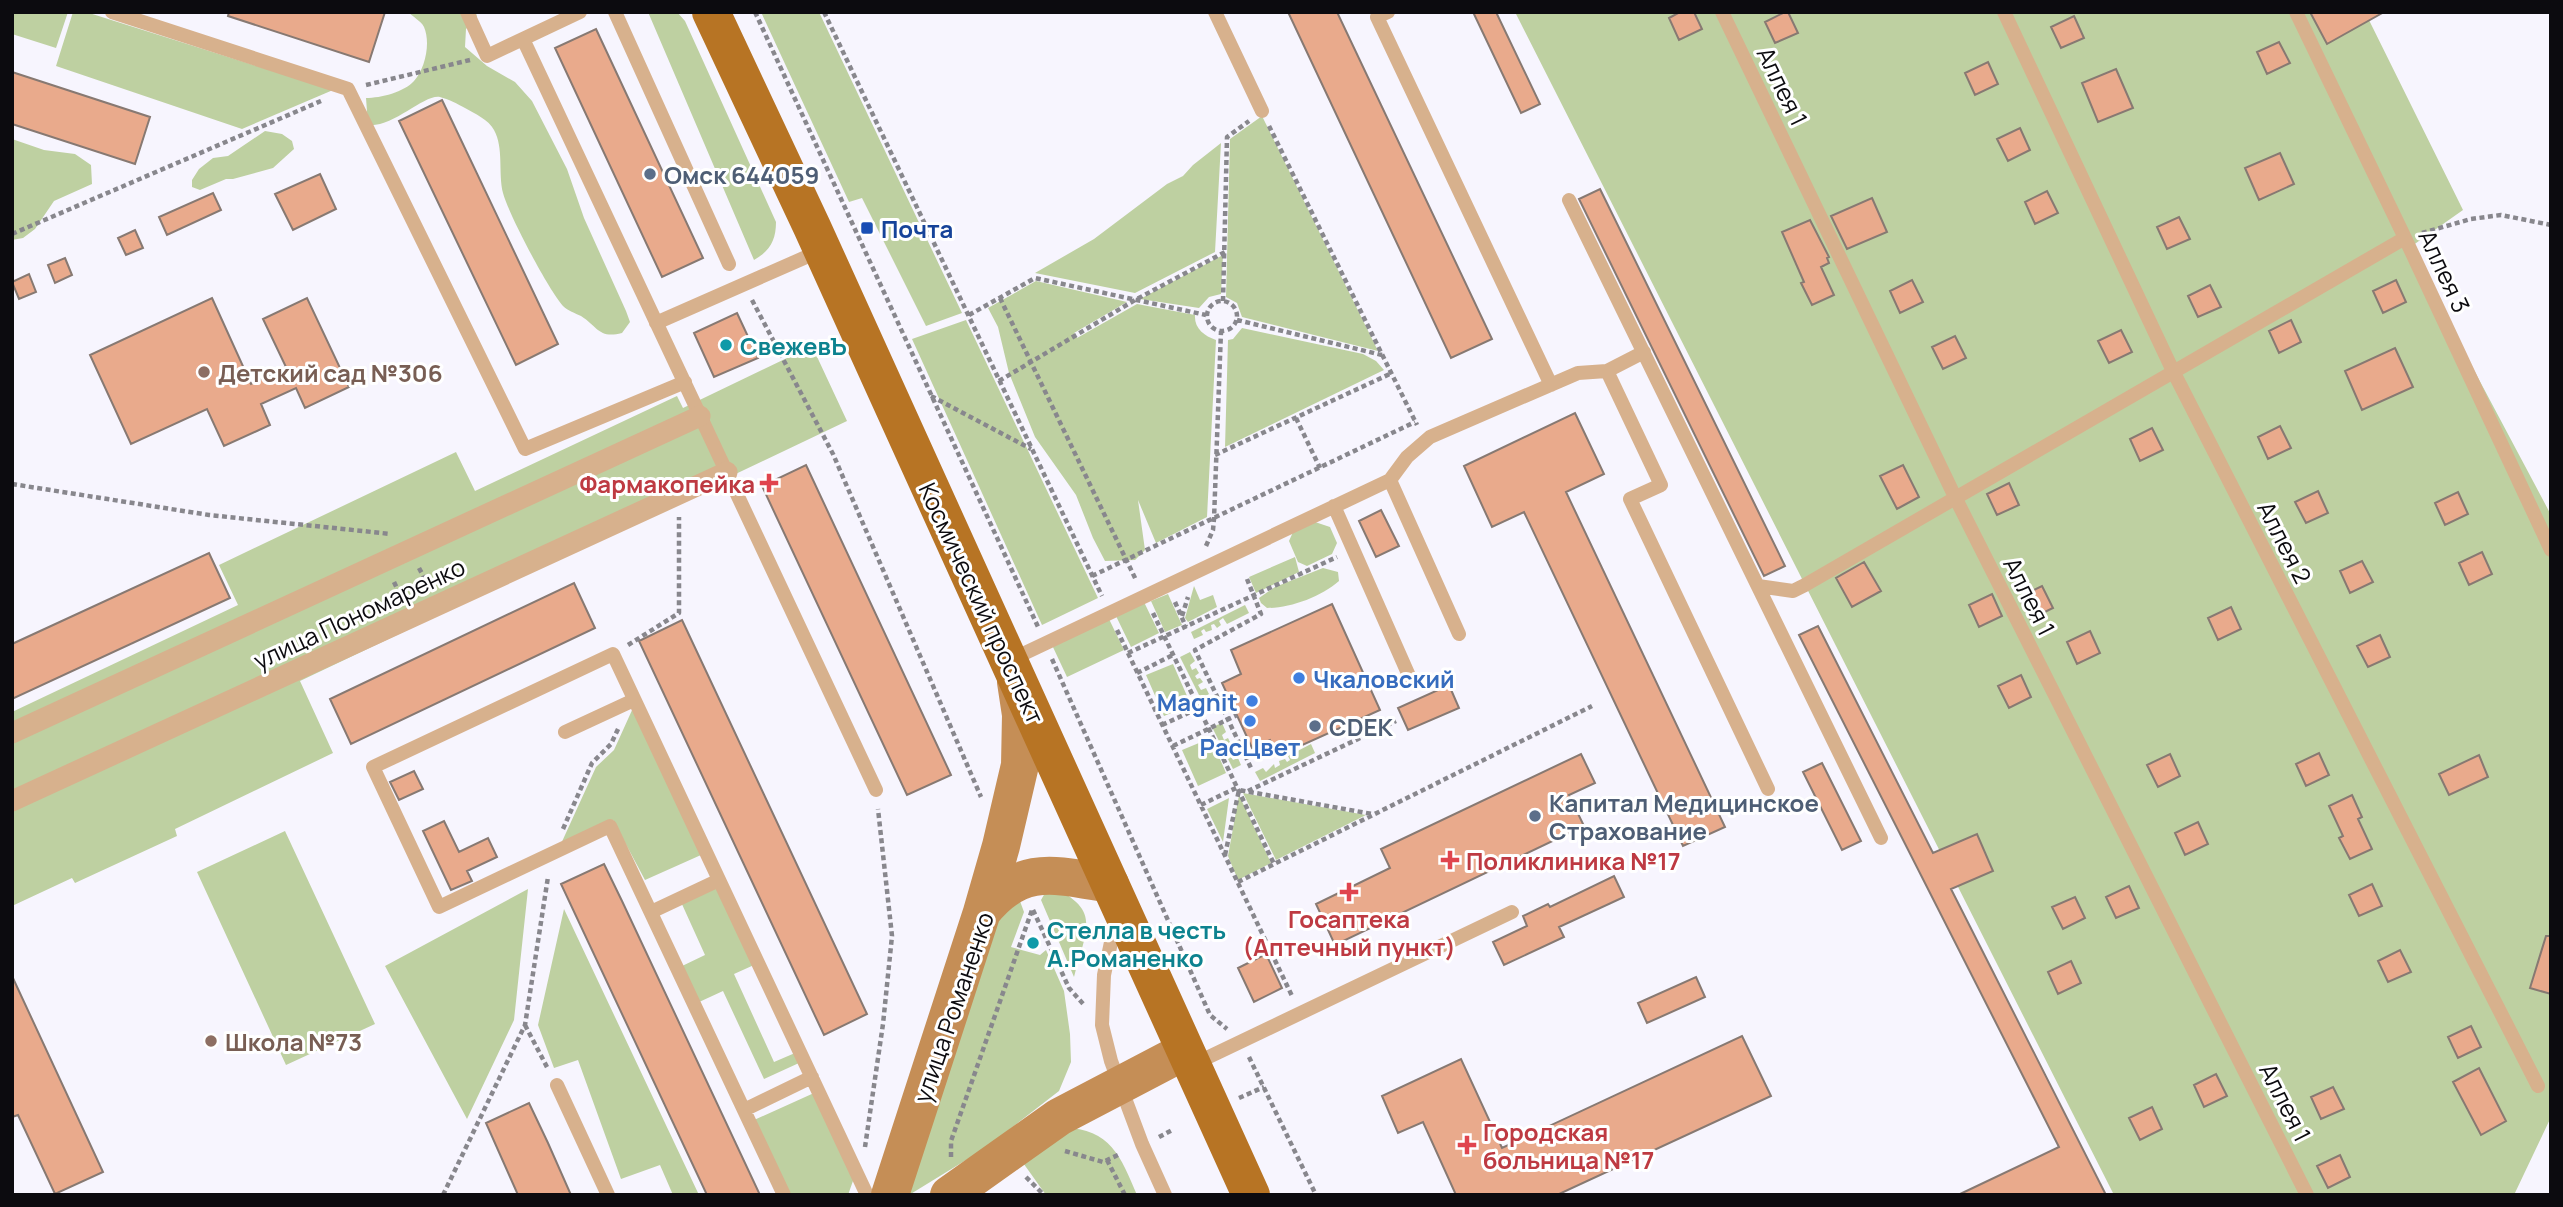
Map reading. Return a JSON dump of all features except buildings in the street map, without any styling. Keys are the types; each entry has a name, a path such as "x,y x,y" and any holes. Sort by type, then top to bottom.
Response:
{"main road":[{"name":"Космический проспект","path":"711,12 822,250 1251,1195"},
{"path":"982,912 1020,765 1021,715 1012,667"},
{"name":"улица Романенко","path":"875,1187 982,912 998,892 1027,894 1051,875 1115,894"},
{"path":"949,1195 1059,1117 1120,1086 1189,1058"}],"street":[{"name":"улица Пономаренко","path":"12,733 700,416"},
{"name":"улица Пономаренко","path":"12,801 727,472"}],"lane":[{"path":"113,12 348,89 524,449 685,382"},
{"path":"467,12 487,56 580,12"},
{"path":"615,12 729,264"},
{"path":"1215,12 1262,111"},
{"path":"1388,12 1377,17 1551,385"},
{"name":"Аллея 1","path":"1722,12 1956,499 2308,1195"},
{"name":"Аллея 2","path":"2004,12 2173,371 2538,1086"},
{"name":"Аллея 3","path":"2296,12 2405,237 2551,550"},
{"path":"523,39 876,790"},
{"path":"1569,200 1881,838"},
{"path":"1758,586 1793,591 2405,237"},
{"path":"656,323 822,250"},
{"path":"1012,667 1045,644 1110,615 1144,595 1390,480 1407,457 1430,437 1578,373 1607,370 1644,352"},
{"path":"1607,370 1661,485 1630,499 1768,789"},
{"path":"1390,480 1459,634"},
{"path":"1334,506 1410,678"},
{"path":"783,1195 610,827 439,907 373,767 613,654 632,701 812,1077 875,1187 867,1195"},
{"path":"565,732 632,701"},
{"path":"651,912 719,880"},
{"path":"1115,894 1104,975 1102,1025 1120,1086 1165,1195"},
{"path":"1189,1058 1242,1041 1512,912"},
{"path":"744,1110 812,1077"},
{"path":"557,1085 608,1195"}],"path":[{"path":"755,12 1045,644 1209,1015 1242,1041 1316,1195"},
{"path":"824,12 1300,1013"},
{"path":"12,234 348,89 487,56"},
{"path":"1223,301 1227,137 1262,111 1425,442"},
{"path":"2405,237 2471,219 2501,215 2551,225"},
{"path":"999,381 1135,300 1225,252"},
{"path":"968,315 1035,278 1206,315"},
{"path":"744,284 833,454 985,805"},
{"path":"1000,298 1274,864"},
{"path":"1223,301 1233,306 1237,320 1231,328 1220,331 1209,325 1206,315 1210,306 1223,301"},
{"path":"1237,320 1383,355"},
{"path":"1195,572 1213,530 1220,331"},
{"path":"1215,454 1392,373"},
{"path":"932,396 1032,449"},
{"path":"1296,418 1320,468"},
{"path":"1092,576 1416,422"},
{"path":"12,484 209,515 434,538"},
{"path":"613,654 679,614 679,494"},
{"path":"1128,653 1352,549"},
{"path":"400,554 421,569 428,587 421,613 402,599 393,581 400,554"},
{"path":"1247,579 1261,614 1195,650 1251,768"},
{"path":"1167,585 1186,627"},
{"path":"1137,673 1173,655"},
{"path":"443,1195 525,1025 552,854 592,763 611,744 632,701"},
{"path":"1238,882 1592,706"},
{"path":"1163,725 1199,708"},
{"path":"1172,746 1237,715"},
{"path":"1247,792 1396,721"},
{"path":"1201,804 1239,789 1374,815"},
{"path":"1225,856 1239,789"},
{"path":"875,1187 883,1024 892,936 876,790"},
{"path":"1027,894 1069,988 1102,1025"},
{"path":"949,1195 951,1140 1027,894"},
{"path":"525,1025 557,1085"},
{"path":"1234,1101 1264,1087"},
{"path":"1158,1137 1174,1129"},
{"path":"1107,1160 1125,1195"},
{"path":"1018,1169 1044,1195"}],"green space":[{"path":"12,12 68,12 56,48 12,34"},
{"path":"73,12 86,12 333,90 242,129 56,66"},
{"path":"408,12 476,12 477,17 466,29 465,47 487,66 515,82 532,101 567,169 584,218 626,311 630,322 622,333 608,334 599,331 581,316 565,308 556,297 513,218 503,193 497,137 492,126 485,120 450,100 433,97 398,117 378,125 368,125 366,98 385,96 404,88 418,76 424,63 426,33 423,25"},
{"path":"648,12 677,12 685,21 776,222 771,244 754,260"},
{"path":"761,12 819,12 962,313 926,326 862,198 849,202"},
{"path":"1515,12 2365,12 2463,210 2409,248 2551,515 2551,1117 2514,1195 2114,1195"},
{"path":"1262,116 1378,351 1242,317 1237,303 1226,297 1230,139"},
{"path":"265,131 282,134 292,141 294,149 273,168 226,179 200,190 192,187 192,180 199,169 213,158 228,156"},
{"path":"12,139 44,150 75,154 91,165 92,184 54,201 35,229 23,238 12,240"},
{"path":"1221,143 1215,252 1135,293 1035,273 1094,239 1167,184 1183,176"},
{"path":"1223,255 1221,294 1209,297 1199,308 1140,299"},
{"path":"1036,281 1127,302 1074,333 1077,338 1137,304 1195,315 1196,324 1201,331 1216,340 1207,517 1156,543 1138,500 1145,550 1135,560 1105,561 1076,495 1035,437 1009,373 998,327 988,308"},
{"path":"966,320 1098,598 1042,625 912,339"},
{"path":"1242,328 1363,354 1376,361 1384,370 1225,447 1228,340 1233,339"},
{"path":"812,346 847,421 300,681 333,753 175,829 177,836 75,883 72,878 12,906 12,712 238,605 219,565 456,452 475,491 677,396 683,408"},
{"path":"1315,522 1330,527 1337,543 1332,554 1307,566 1298,562 1289,541 1293,532"},
{"path":"1295,557 1299,572 1256,593 1249,577"},
{"path":"1323,568 1338,572 1339,581 1323,592 1285,606 1267,608 1261,603 1259,598 1275,587"},
{"path":"1194,586 1200,600 1213,595 1217,607 1188,622 1185,618"},
{"path":"1168,594 1182,625 1165,632 1151,601"},
{"path":"1144,602 1159,633 1131,647 1116,616"},
{"path":"1245,605 1249,613 1227,624 1223,618 1217,628 1214,624 1211,625 1212,630 1206,632 1204,629 1201,631 1203,635 1194,639 1191,632"},
{"path":"1109,619 1124,650 1067,677 1052,645"},
{"path":"1190,652 1195,661 1190,665 1192,670 1196,668 1199,673 1195,676 1203,682 1198,685 1201,690 1206,688 1209,694 1201,699 1180,657"},
{"path":"1173,664 1191,705 1164,716 1146,675"},
{"path":"633,708 701,855 645,880 613,820 560,846 596,767 614,750"},
{"path":"1222,723 1226,732 1222,735 1224,740 1228,738 1231,744 1227,746 1232,748 1234,753 1230,755 1233,760 1238,758 1241,765 1233,769 1212,727"},
{"path":"1211,738 1226,773 1198,786 1182,750"},
{"path":"1311,744 1315,753 1260,781 1255,772 1263,768 1266,772 1274,764 1275,768 1280,765 1279,761 1285,759 1287,762 1290,760 1288,756"},
{"path":"1243,793 1366,815 1276,860"},
{"path":"1239,795 1271,863 1238,880 1228,856"},
{"path":"1229,798 1223,842 1207,809"},
{"path":"285,831 375,1024 286,1065 197,872"},
{"path":"717,885 754,965 734,974 774,1062 795,1053 799,1063 764,1079 723,991 697,1003 680,967 705,955 681,902"},
{"path":"1049,886 1077,903 1084,912 1086,933 1074,977 1041,900"},
{"path":"528,889 514,1020 467,1119 385,966"},
{"path":"1017,893 1024,912 1011,947 1040,955 1046,950 1064,991 1071,1062 1059,1091 984,1149 909,1195 991,925"},
{"path":"564,909 699,1195 673,1195 660,1165 621,1179 578,1060 554,1068 538,1025"},
{"path":"814,1093 854,1178 848,1195 788,1195 754,1120"},
{"path":"1064,1128 1093,1133 1112,1147 1137,1195 1046,1195 1021,1160"}],"place":[{"name":"Омск 644059","path":"650,174"},
{"name":"Почта","path":"867,228"},
{"name":"СвежевЪ","path":"726,345"},
{"name":"Детский сад №306","path":"204,372"},
{"name":"Фармакопейка","path":"769,483"},
{"name":"Чкаловский","path":"1299,678"},
{"name":"Magnit","path":"1252,701"},
{"name":"РасЦвет","path":"1250,721"},
{"name":"CDEK","path":"1315,726"},
{"name":"Капитал Медицинское Страхование","path":"1535,816"},
{"name":"Поликлиника №17","path":"1450,860"},
{"name":"Госаптека (Аптечный пункт)","path":"1349,892"},
{"name":"Стелла в честь А.Романенко","path":"1033,943"},
{"name":"Школа №73","path":"211,1041"},
{"name":"Городская больница №17","path":"1467,1145"}]}
